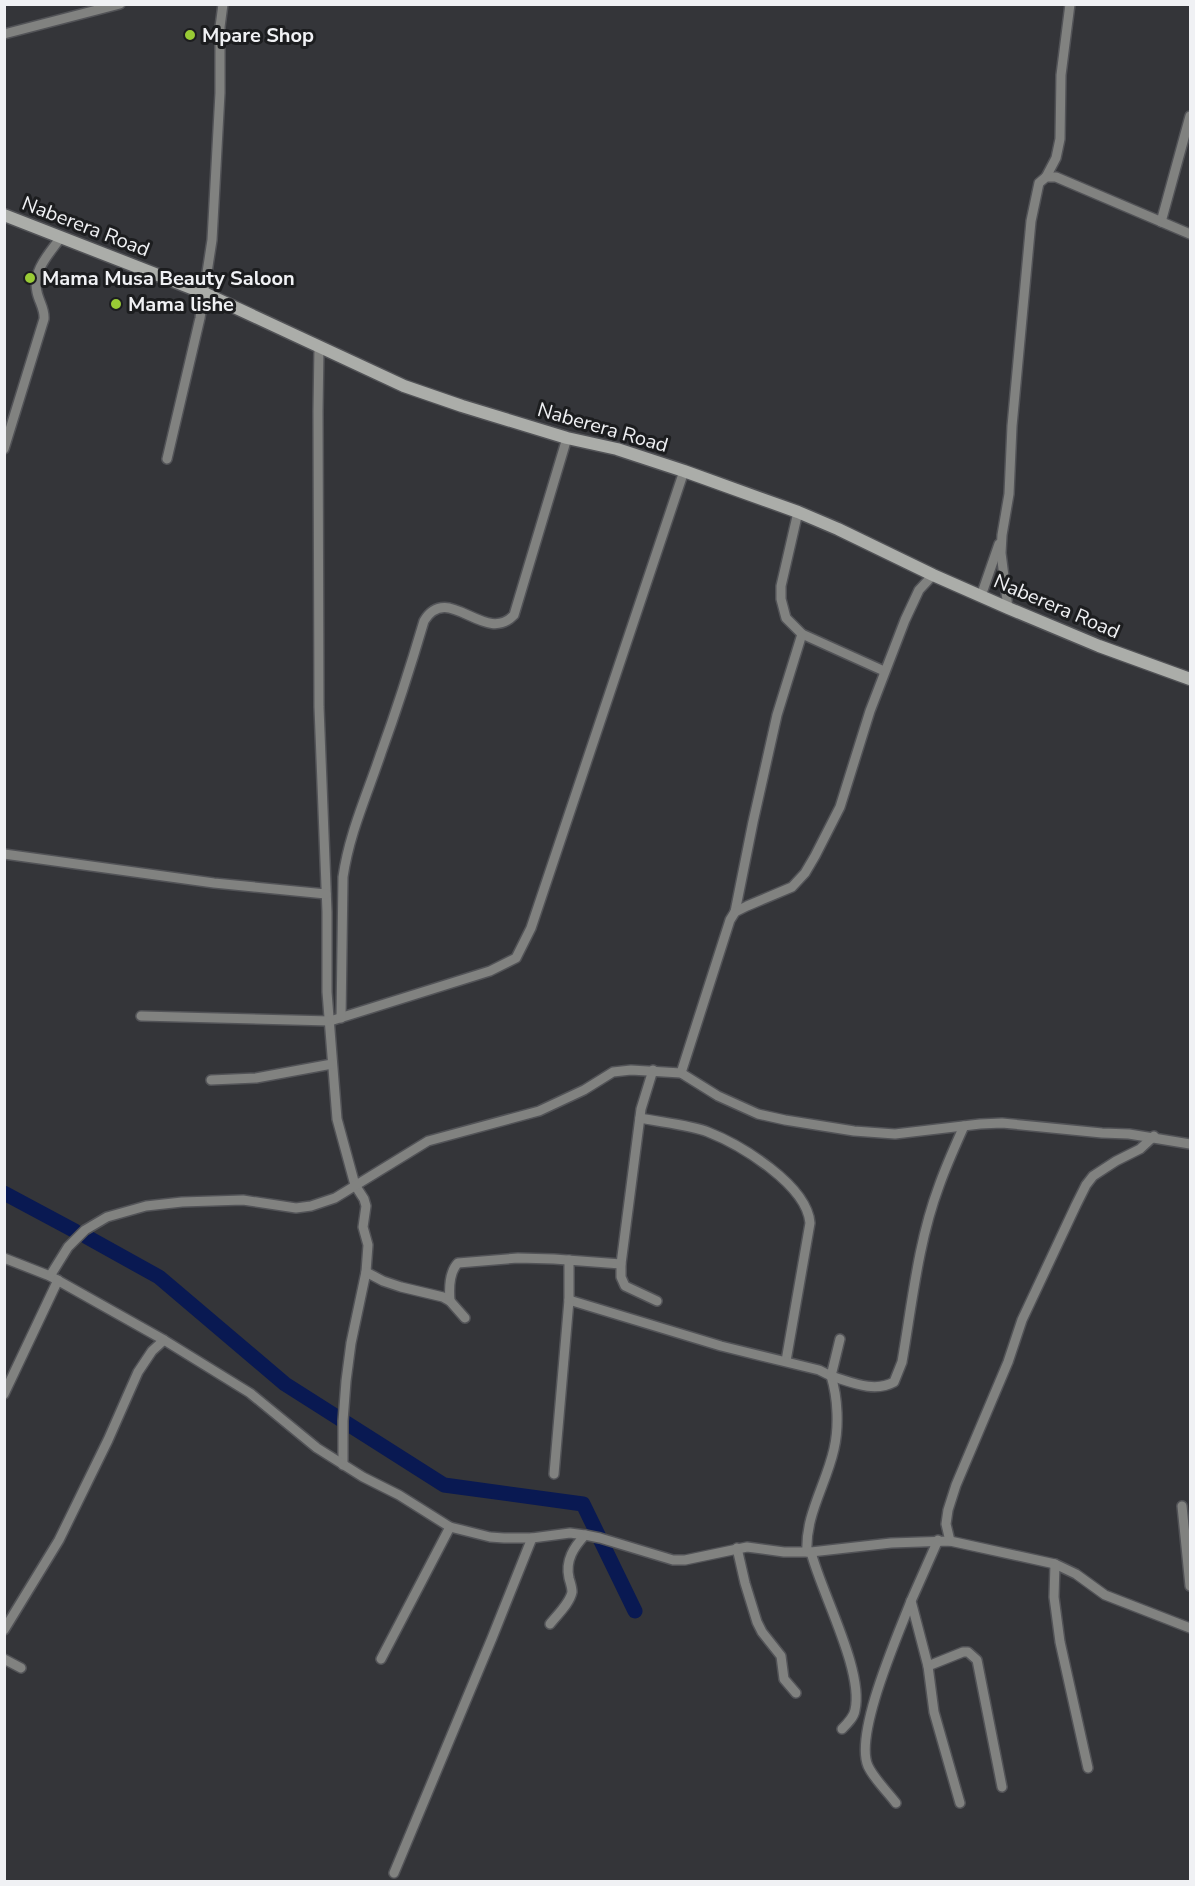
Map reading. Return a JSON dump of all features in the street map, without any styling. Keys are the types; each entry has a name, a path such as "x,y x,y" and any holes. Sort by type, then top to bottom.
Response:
{"street":[{"path":"4,34 120,4"},
{"path":"167,459 193,350 212,240 220,93 220,27 223,4"},
{"path":"1008,608 1001,552 1002,535 1009,494 1011,436 1031,221 1038,187 1056,158 1060,139 1061,75 1070,4"},
{"path":"1161,222 1191,116"},
{"path":"1046,177 1056,177 1191,234"},
{"name":"Naberera Road","path":"4,215 204,293 434,398 567,438 617,449 798,512 1008,608 1099,646 1191,679"},
{"path":"4,449 44,319 36,288 38,270 61,237"},
{"path":"320,347 318,411 319,695 327,992 337,1119 355,1185 366,1206 363,1227 368,1245 366,1272 351,1343 346,1381 343,1465"},
{"path":"341,1018 346,856 350,838 381,753 424,621 429,613 436,608 443,607 452,608 493,624 507,622 514,615 567,438"},
{"path":"141,1016 330,1021 489,971 516,958 531,928 684,471"},
{"path":"798,512 785,562 781,599 786,618 802,634 884,671"},
{"path":"981,596 1002,535"},
{"path":"735,912 792,887 805,873 840,807 884,671 916,595 933,575"},
{"path":"681,1073 726,932 735,912 777,715 802,634"},
{"path":"4,854 214,883 326,894"},
{"path":"211,1080 256,1078 332,1064"},
{"path":"653,1070 643,1097 621,1277 625,1286 657,1300"},
{"path":"4,1394 68,1247 85,1230 107,1216 146,1206 228,1200 296,1208 311,1206 335,1198 428,1141 539,1111 584,1090 613,1072 653,1070 681,1073 734,1104 758,1114 854,1131 883,1134 1002,1123 1154,1136 1191,1144"},
{"path":"640,1118 702,1130 725,1140 774,1169 807,1209 810,1223 786,1361"},
{"path":"569,1300 721,1346 786,1361 872,1387 891,1384 897,1378 902,1362 927,1226 938,1186 963,1126"},
{"path":"950,1541 946,1524 952,1498 1008,1362 1022,1320 1086,1185 1093,1176 1140,1149 1154,1136"},
{"path":"4,1258 54,1278 164,1340 250,1393 317,1448 450,1527 490,1537 532,1538 558,1534 585,1535 672,1560 685,1560 737,1548 756,1547 784,1552 809,1552 853,1546 950,1541 1055,1564 1076,1574 1105,1595 1191,1628"},
{"path":"450,1301 450,1282 453,1269 458,1263 518,1258 621,1264"},
{"path":"554,1474 569,1300 569,1260"},
{"path":"366,1272 383,1281 443,1297 450,1301 465,1318"},
{"path":"840,1339 831,1376 836,1406 836,1434 828,1468 811,1514 806,1538 809,1552 842,1638 854,1681 856,1708 842,1729"},
{"path":"4,1630 59,1540 138,1372 164,1340"},
{"path":"1182,1506 1191,1586"},
{"path":"381,1659 450,1527"},
{"path":"550,1624 570,1598 572,1591 568,1575 571,1554 585,1535"},
{"path":"394,1874 532,1538"},
{"path":"896,1803 868,1765 866,1742 875,1700 911,1601 938,1540"},
{"path":"737,1548 757,1622 781,1656 784,1678 796,1694"},
{"path":"1055,1564 1054,1597 1058,1632 1088,1768"},
{"path":"911,1601 928,1666 932,1702 960,1803"},
{"path":"928,1666 963,1652 968,1652 977,1660 1002,1787"},
{"path":"4,1659 21,1668"}],"waterway":[{"path":"4,1193 75,1231"},
{"path":"87,1237 159,1277 285,1384 444,1485 583,1504 635,1611"}],"place":[{"name":"Mpare Shop","path":"190,35"},
{"name":"Mama Musa Beauty Saloon","path":"30,278"},
{"name":"Mama lishe","path":"116,304"}]}
